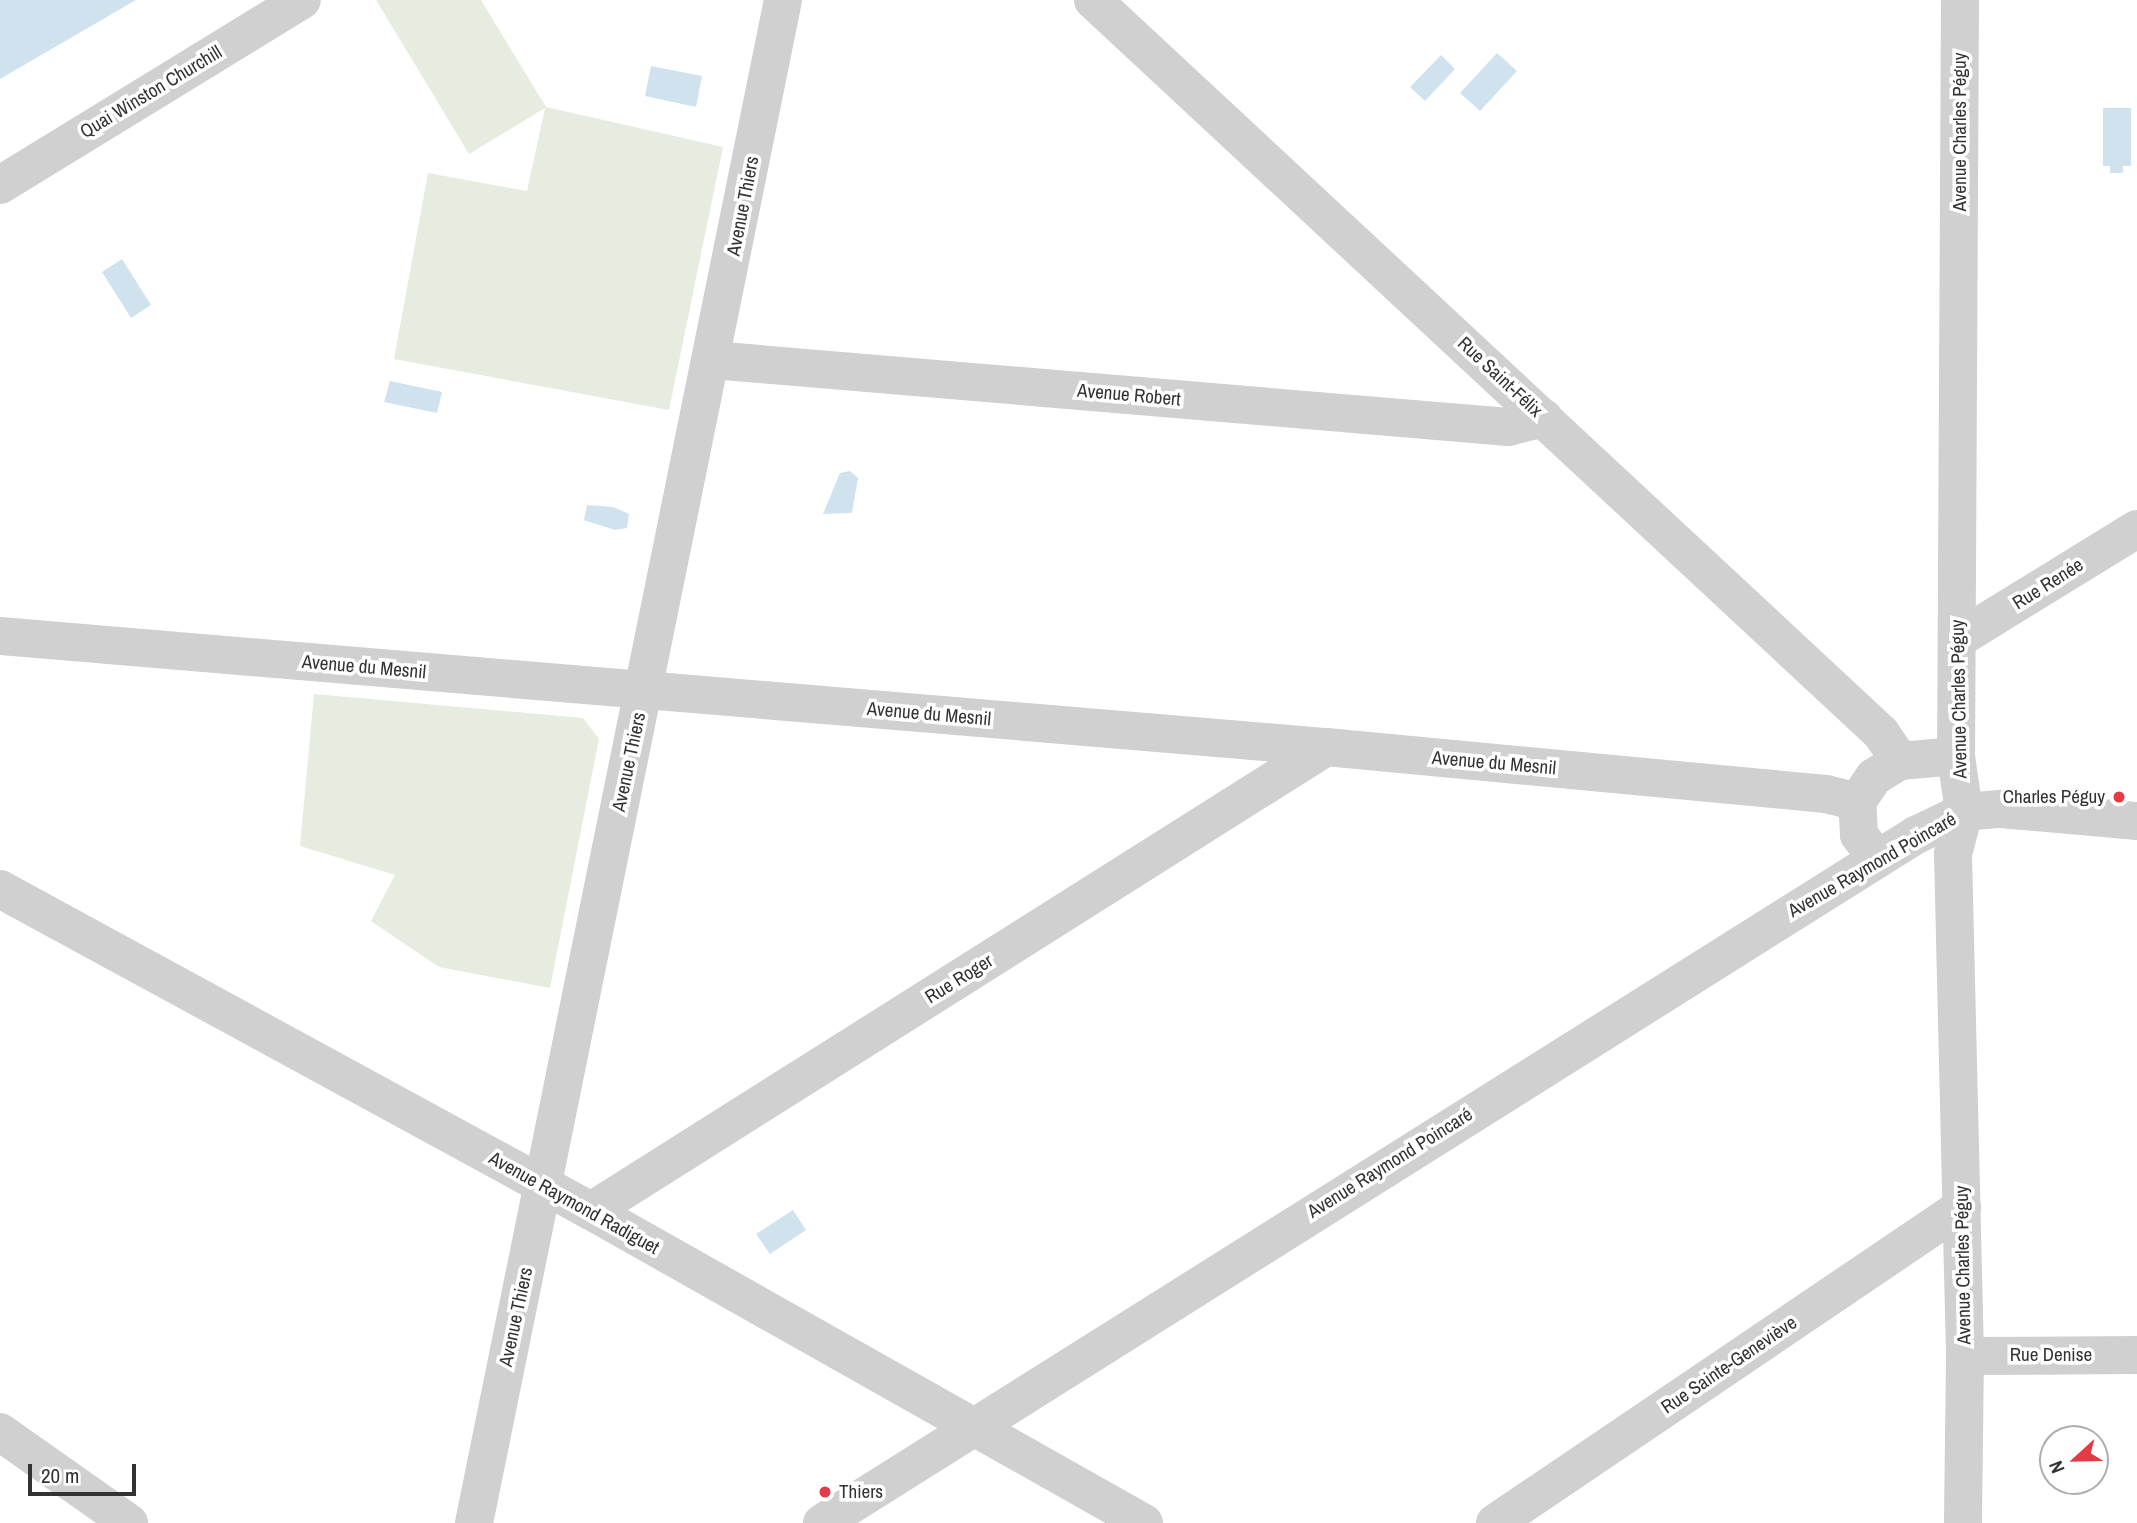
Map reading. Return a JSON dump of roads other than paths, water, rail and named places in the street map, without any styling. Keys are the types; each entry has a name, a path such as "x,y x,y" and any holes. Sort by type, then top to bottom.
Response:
{"street":[{"name":"Quai Winston Churchill","path":"0,185 302,0"},
{"name":"Avenue Thiers","path":"474,1523 783,0"},
{"name":"Rue Saint-Félix","path":"1093,0 1881,733 1899,761"},
{"name":"Avenue Charles Péguy","path":"1960,0 1956,756 1964,812 1953,854 1965,1356 1964,1523"},
{"name":"Avenue Robert","path":"712,360 1508,427 1544,418"},
{"name":"Rue Renée","path":"1958,639 2137,529"},
{"name":"Avenue du Mesnil","path":"0,636 1326,747 1826,794 1857,802"},
{"name":"Rue Roger","path":"592,1211 1326,747"},
{"path":"1876,858 1859,835 1857,802 1874,777 1899,761 1956,756"},
{"path":"1964,812 2000,809 2137,821"},
{"name":"Avenue Raymond Poincaré","path":"822,1523 972,1425 1876,858 1964,812"},
{"name":"Avenue Raymond Radiguet","path":"0,889 592,1211 1144,1523"},
{"name":"Rue Sainte-Geneviève","path":"1495,1523 1962,1207"},
{"name":"Rue Denise","path":"1965,1356 2137,1355"},
{"path":"0,1432 129,1523"}],"water":[{"path":"0,0 136,0 0,79"},
{"path":"1497,53 1517,71 1480,111 1460,93"},
{"path":"1441,55 1455,69 1425,101 1410,87"},
{"path":"651,66 702,76 696,107 645,96"},
{"path":"2103,108 2131,108 2131,166 2123,166 2123,173 2110,173 2110,166 2103,166"},
{"path":"122,259 151,305 131,318 102,272"},
{"path":"390,381 442,392 437,413 384,402"},
{"path":"850,471 858,478 852,513 823,514 840,473"},
{"path":"587,505 613,507 629,514 627,528 615,530 584,520"},
{"path":"793,1210 806,1230 770,1254 756,1234"}],"place":[{"name":"Charles Péguy","path":"2119,797"},
{"name":"Thiers","path":"825,1492"}]}
